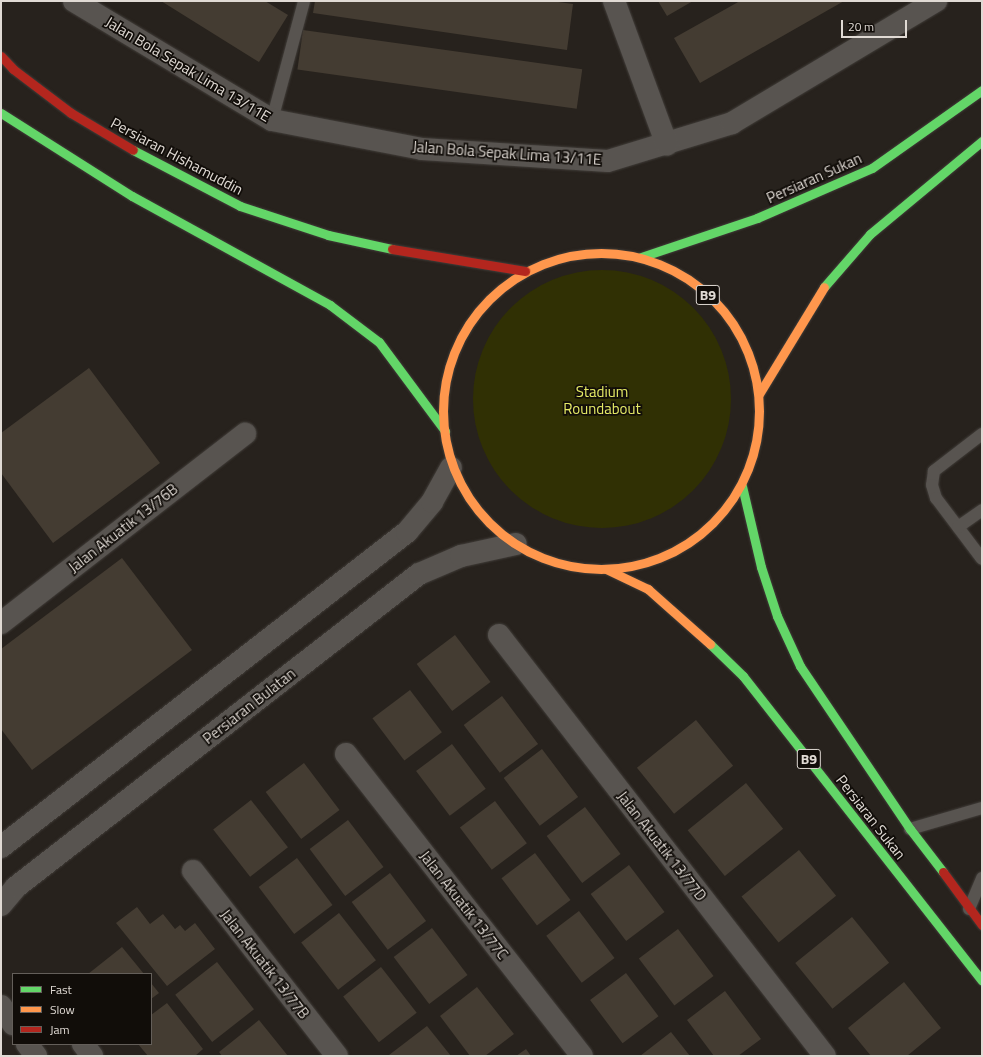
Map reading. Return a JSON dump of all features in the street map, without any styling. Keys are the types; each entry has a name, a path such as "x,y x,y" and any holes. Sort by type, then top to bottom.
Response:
{"main road":[{"name":"Persiaran Hishamuddin","path":"1,56 13,69 71,113 163,168 240,206 328,235 419,255 526,271"},
{"name":"Persiaran Sukan","path":"641,257 757,218 872,168 982,90"},
{"path":"1,113 132,196 330,305 379,342 445,431"},
{"path":"759,394 823,288 870,234 982,141"},
{"name":"B9","path":"601,252 641,257 685,276 721,307 747,348 759,394 760,426 754,457 742,486 707,530 660,559 606,569 559,563 516,544 494,526 475,505 451,468 445,431 445,383 460,338 488,299 526,271 562,256 601,252"},
{"name":"Persiaran Sukan","path":"742,486 761,567 775,609 800,666 910,829 982,925"},
{"name":"Persiaran Sukan","path":"606,569 653,593 680,614 743,676 982,981"}],"street":[{"name":"Jalan Bola Sepak Lima 13/11E","path":"74,1 272,120 422,149 608,161 667,145 732,123 936,1"},
{"path":"614,1 667,145"},
{"name":"Jalan Akuatik 13/76B","path":"1,623 245,434"},
{"path":"1,847 407,532 432,502 451,468"},
{"name":"Persiaran Bulatan","path":"1,905 16,887 419,574 461,556 516,544"},
{"name":"Jalan Akuatik 13/77D","path":"499,635 825,1056"},
{"name":"Jalan Akuatik 13/77C","path":"346,754 582,1056"},
{"name":"Jalan Akuatik 13/77B","path":"193,871 337,1056"},
{"path":"1,1006 12,1022"},
{"path":"28,1045 36,1056"},
{"path":"84,1045 92,1056"}],"lane":[{"path":"272,120 304,1"},
{"path":"982,434 934,471 932,485 936,498 982,559"},
{"path":"958,527 982,510"},
{"path":"910,829 982,808"},
{"path":"970,909 982,878"}],"green space":[{"name":"Stadium Roundabout","path":"602,270 627,273 663,285 684,299 702,317 716,338 721,350 728,374 731,399 728,424 716,460 702,481 684,499 663,513 651,518 627,525 602,528 577,525 541,513 520,499 502,481 488,460 483,448 476,424 473,399 476,374 488,338 502,317 520,299 541,285 553,280 577,273"}],"building":[{"path":"161,1 265,1 288,15 259,62"},
{"path":"315,1 551,1 573,4 567,50 313,13"},
{"path":"658,1 693,1 667,16"},
{"path":"740,1 844,1 700,83 674,38"},
{"path":"303,30 582,69 577,109 297,70"},
{"path":"89,368 160,463 53,543 1,473 1,433"},
{"path":"122,558 192,650 32,770 1,729 1,649"},
{"path":"455,635 491,682 452,711 417,664"},
{"path":"410,690 442,732 404,761 372,718"},
{"path":"502,696 538,744 500,773 464,725"},
{"path":"696,720 733,766 674,814 637,768"},
{"path":"452,744 486,789 450,816 416,771"},
{"path":"542,749 578,797 540,826 504,778"},
{"path":"304,763 340,810 301,839 266,792"},
{"path":"746,783 783,829 725,876 688,830"},
{"path":"251,800 288,847 250,877 213,830"},
{"path":"495,801 527,843 492,870 460,827"},
{"path":"585,807 621,854 582,883 547,836"},
{"path":"348,820 384,867 345,896 310,849"},
{"path":"799,850 836,896 779,942 741,897"},
{"path":"535,853 571,900 537,925 501,878"},
{"path":"297,858 333,905 294,934 259,887"},
{"path":"629,865 665,912 626,941 591,894"},
{"path":"390,873 426,921 388,950 352,902"},
{"path":"137,907 150,924 163,914 175,929 180,925 185,931 195,923 215,949 167,986 116,923"},
{"path":"579,911 615,958 582,983 546,936"},
{"path":"339,913 376,960 338,990 301,943"},
{"path":"852,917 889,963 832,1009 795,963"},
{"path":"432,928 468,975 429,1004 394,957"},
{"path":"678,929 714,976 674,1006 639,958"},
{"path":"122,947 143,973 89,973"},
{"path":"217,962 254,1009 212,1042 175,995"},
{"path":"381,967 417,1013 379,1042 343,997"},
{"path":"626,973 658,1016 623,1043 590,1000"},
{"path":"904,982 941,1028 907,1056 871,1056 848,1028"},
{"path":"152,984 159,993 152,998"},
{"path":"477,987 514,1034 485,1056 470,1056 440,1016"},
{"path":"725,991 761,1039 738,1056 714,1056 687,1020"},
{"path":"167,1003 203,1049 195,1056 148,1056 139,1045 152,1045 152,1014"},
{"path":"259,1020 288,1056 222,1056 219,1052"},
{"path":"427,1026 451,1056 389,1055"},
{"path":"671,1032 690,1056 640,1056"},
{"path":"526,1049 531,1056 516,1056"}],"traffic: fast":[{"path":"641,257 757,218 872,168 982,90"},
{"path":"1,113 132,196 330,305 379,342 445,431"},
{"path":"824,287 870,234 982,141"},
{"path":"133,150 240,206 328,235 392,249"},
{"path":"742,486 761,567 777,616 800,666 910,829 943,872"},
{"path":"710,644 743,676 982,981"}],"traffic: slow":[{"path":"601,253 632,256 661,265 689,280 713,299 732,323 747,351 756,380 759,411 756,442 747,471 732,499 713,523 689,542 661,557 632,566 601,569 570,566 541,557 513,542 489,523 470,499 455,471 446,442 443,411 446,380 455,351 470,323 489,299 513,280 541,265 570,256 601,253"},
{"path":"759,394 824,287"},
{"path":"606,569 648,589 710,644"}],"traffic: jam":[{"path":"1,56 13,69 71,113 133,150"},
{"path":"392,249 525,271"},
{"path":"943,872 982,925"}]}
